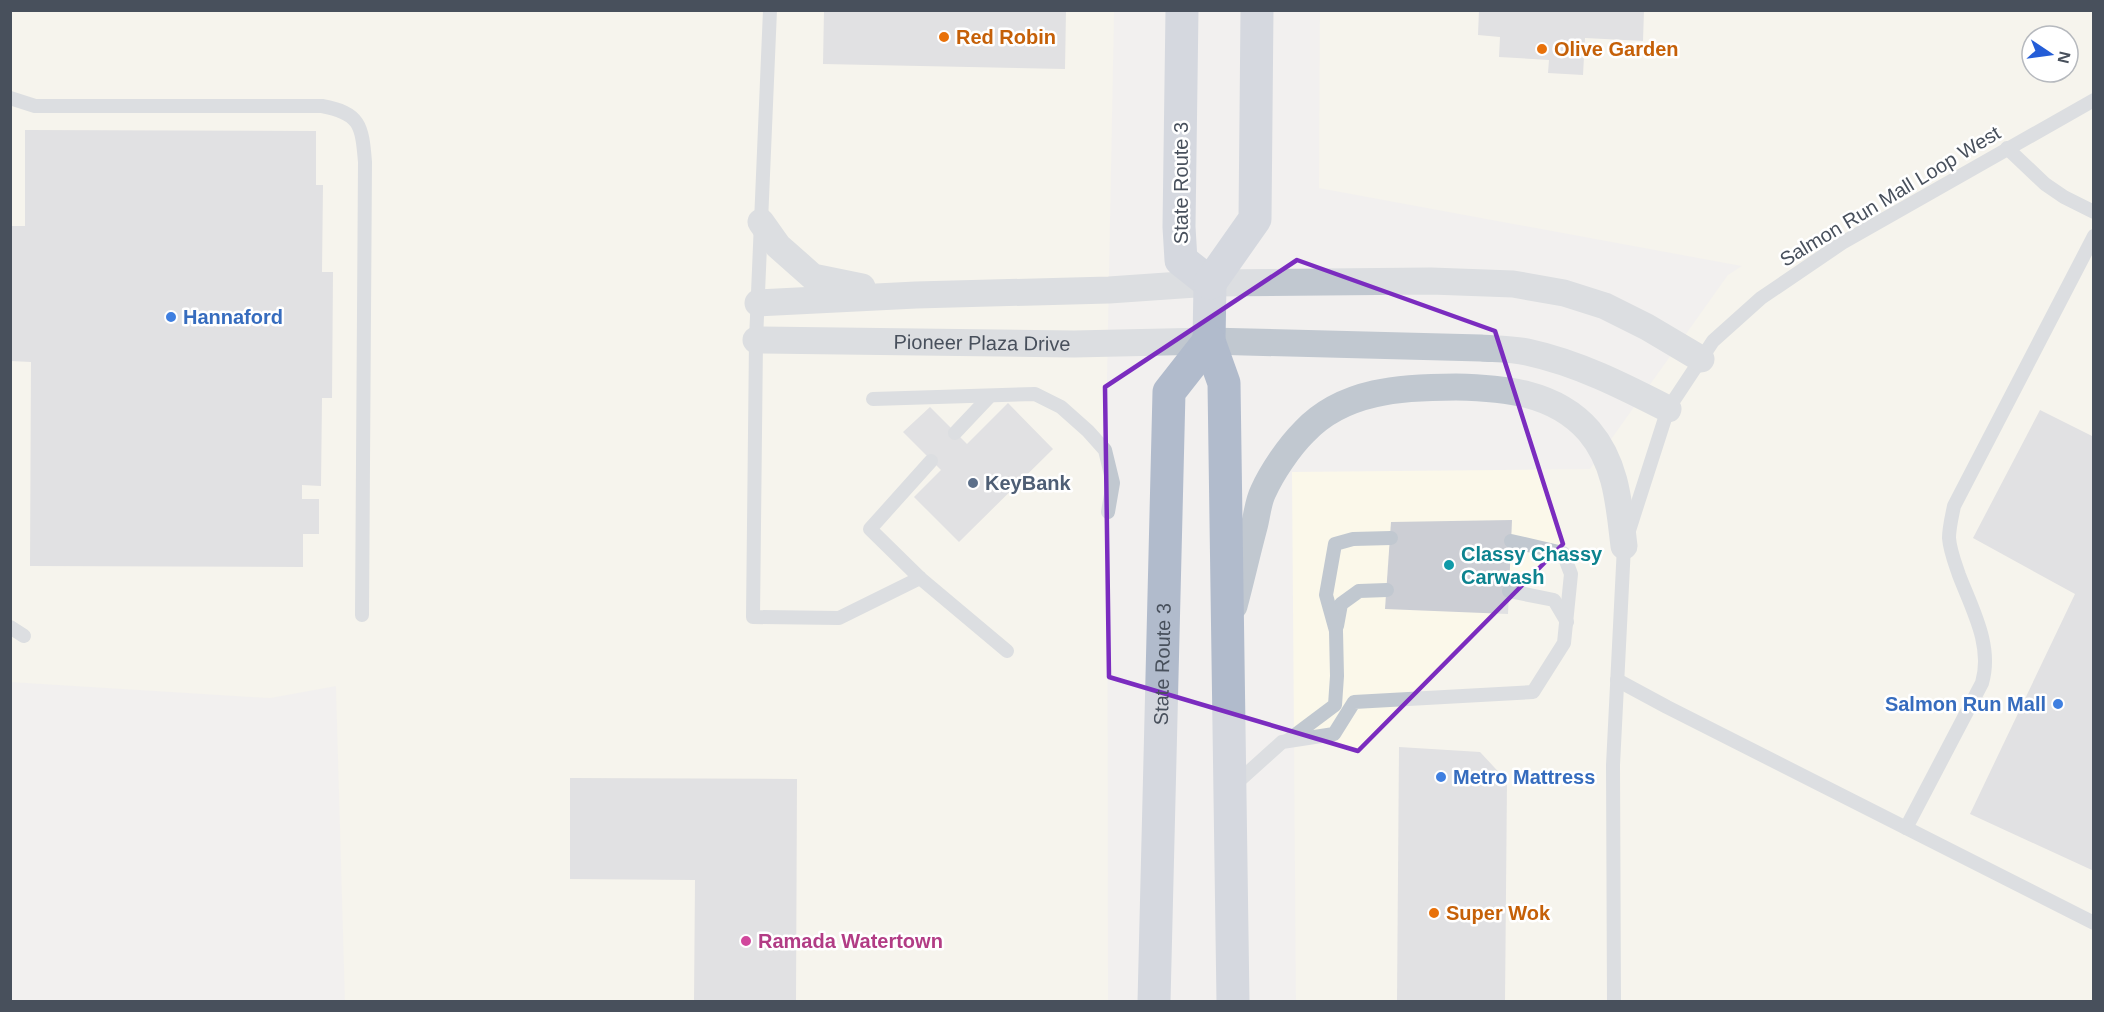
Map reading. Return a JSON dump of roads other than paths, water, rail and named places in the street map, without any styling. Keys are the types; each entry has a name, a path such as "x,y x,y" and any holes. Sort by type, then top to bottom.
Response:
{"main road":[{"name":"State Route 3","path":"1182,10 1179,227 1181,260 1210,283"},
{"path":"1233,1002 1224,383 1209,341 1210,283 1255,219 1257,10"},
{"name":"State Route 3","path":"1154,1002 1169,392 1209,341"}],"street":[{"path":"761,222 778,246 813,277 845,285 916,295"},
{"path":"758,303 916,295 1109,290 1210,283 1431,281 1514,284 1564,293 1605,306 1647,327 1701,359"},
{"name":"Pioneer Plaza Drive","path":"756,340 1062,344 1209,341 1482,348 1526,352 1578,366 1617,383 1668,410"},
{"path":"1228,633 1263,492 1288,452 1305,430 1327,413 1349,402 1382,391 1414,387 1494,388 1521,392 1546,400 1571,414 1589,431 1607,456 1618,492 1624,546"}],"lane":[{"path":"770,10 756,340 753,617 839,618 920,578"},
{"path":"10,98 35,106 322,106 341,109 352,115 363,139 365,162 362,615"},
{"name":"Salmon Run Mall Loop West","path":"1614,1002 1613,765 1624,546 1668,410 1713,341 1770,291 1842,243 2094,100"},
{"path":"2007,148 2045,184 2064,197 2094,212"},
{"path":"1906,828 1982,682 1986,669 1986,652 1953,558 1949,539 1953,506 2094,236"},
{"path":"873,399 1035,394 1062,407 1105,450 1113,483 1108,512"},
{"path":"955,433 990,396"},
{"path":"932,461 870,530 920,578 1006,651"},
{"path":"1336,632 1326,595 1335,544 1353,539 1391,538"},
{"path":"1230,788 1282,742 1334,734 1354,702 1533,692 1564,642 1571,574 1563,553 1511,541"},
{"path":"1285,742 1335,705 1336,632 1341,604 1359,591 1387,590"},
{"path":"1509,591 1554,600 1567,622"},
{"path":"10,627 24,636"},
{"path":"1617,680 2094,923"}],"place":[{"name":"Red Robin","path":"944,37"},
{"name":"Olive Garden","path":"1542,49"},
{"name":"Hannaford","path":"171,317"},
{"name":"KeyBank","path":"973,483"},
{"name":"Classy Chassy Carwash","path":"1449,565"},
{"name":"Salmon Run Mall","path":"2058,704"},
{"name":"Metro Mattress","path":"1441,777"},
{"name":"Super Wok","path":"1434,913"},
{"name":"Ramada Watertown","path":"746,941"}]}
